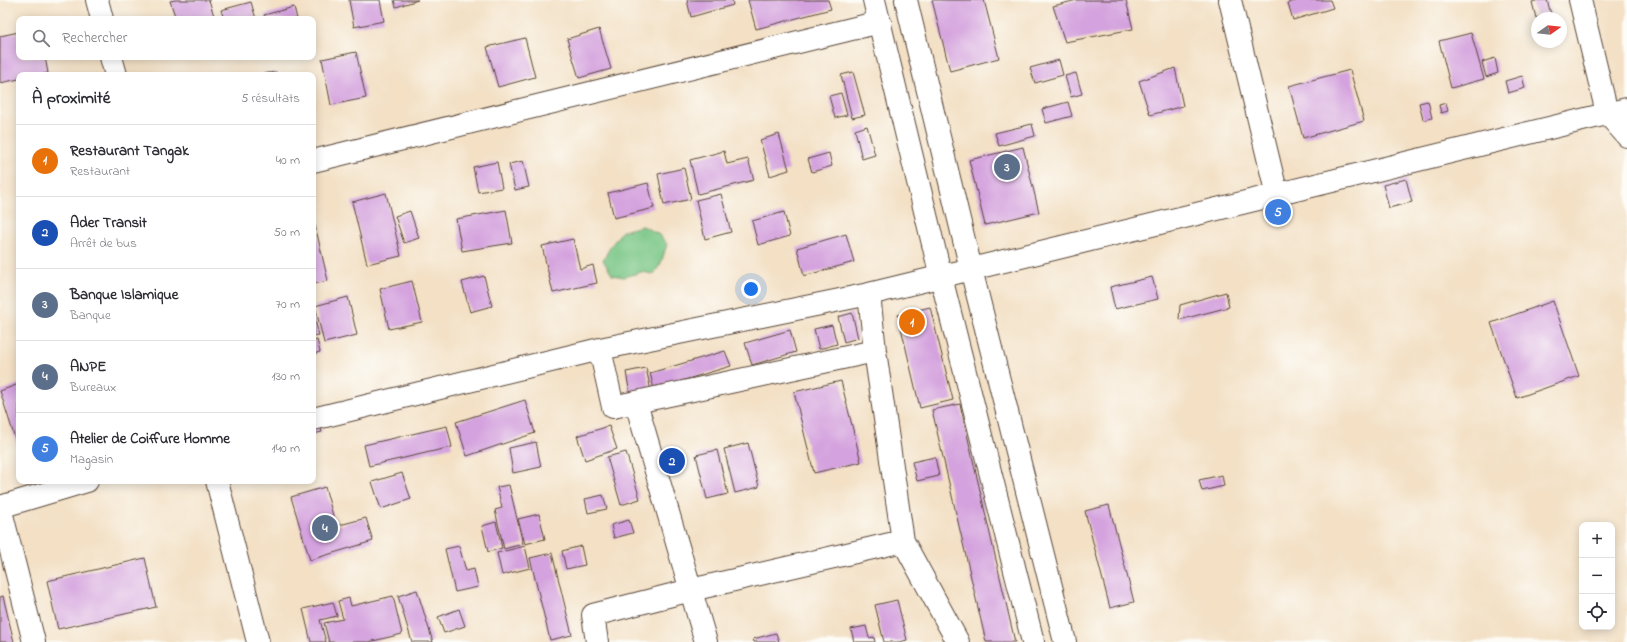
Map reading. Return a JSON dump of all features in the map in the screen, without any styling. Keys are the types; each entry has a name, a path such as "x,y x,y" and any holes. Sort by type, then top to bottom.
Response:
{"street":[{"path":"97,0 101,16"},
{"path":"874,0 941,277 1033,642"},
{"path":"906,0 971,269 1065,642"},
{"path":"1230,0 1277,195"},
{"path":"1580,0 1617,111 1627,136"},
{"path":"316,160 880,22"},
{"path":"112,60 115,72"},
{"path":"316,418 600,350 869,294 941,277 1617,111"},
{"path":"869,294 875,351 903,541 958,642"},
{"path":"600,350 613,407 875,351"},
{"path":"636,403 706,642"},
{"path":"34,642 0,507 77,484"},
{"path":"218,484 258,642"},
{"path":"597,642 593,615 691,590 903,541"}],"green space":[{"path":"643,226 658,234 667,244 661,263 654,274 641,272 624,277 612,275 603,260 611,246 622,231"}],"building":[{"path":"209,0 214,16 175,16 170,1"},
{"path":"349,0 380,0 384,21 354,27"},
{"path":"394,0 418,0 396,7"},
{"path":"687,0 732,0 733,5 691,17"},
{"path":"748,0 828,0 831,9 756,29"},
{"path":"932,0 984,0 999,58 950,71"},
{"path":"1077,0 1126,0 1133,29 1065,42 1053,6"},
{"path":"1299,0 1330,0 1333,8 1293,20 1288,3"},
{"path":"1547,0 1550,12 1534,12 1532,2"},
{"path":"251,2 255,16 223,16 221,10"},
{"path":"294,7 296,16 264,16"},
{"path":"599,29 611,69 579,78 567,39"},
{"path":"16,33 16,60 46,60 48,72 16,72 16,80 0,83 0,36"},
{"path":"1471,33 1484,79 1451,88 1439,41"},
{"path":"525,38 535,77 498,87 487,47"},
{"path":"356,52 366,98 331,105 322,59"},
{"path":"1495,58 1498,73 1486,77 1482,62"},
{"path":"1059,60 1063,75 1035,83 1030,68"},
{"path":"1175,68 1183,106 1150,115 1139,81"},
{"path":"1350,70 1364,121 1303,138 1289,86"},
{"path":"853,72 865,115 852,118 841,75"},
{"path":"1076,73 1082,94 1071,97 1065,76"},
{"path":"1522,76 1525,88 1508,93 1505,81"},
{"path":"841,93 847,115 835,118 829,96"},
{"path":"1428,101 1432,118 1423,120 1419,103"},
{"path":"1068,102 1072,116 1046,123 1042,109"},
{"path":"1446,103 1448,111 1441,113 1439,105"},
{"path":"1032,124 1035,136 999,146 995,133"},
{"path":"867,126 875,155 862,159 855,130"},
{"path":"779,134 789,170 770,176 760,140"},
{"path":"1023,147 1039,212 985,225 969,160"},
{"path":"724,151 727,164 748,159 754,180 698,194 690,160"},
{"path":"829,153 832,166 812,172 808,159"},
{"path":"523,161 529,187 515,190 509,164"},
{"path":"497,162 502,188 478,192 473,167"},
{"path":"684,168 691,199 664,205 658,174"},
{"path":"1406,179 1412,202 1389,208 1383,185"},
{"path":"648,183 654,208 614,218 608,193"},
{"path":"386,193 401,256 367,264 352,202"},
{"path":"721,194 731,232 705,239 696,200"},
{"path":"506,210 512,243 462,251 456,219"},
{"path":"410,211 419,238 404,243 395,216"},
{"path":"784,212 790,236 758,245 752,221"},
{"path":"316,229 328,281 316,283"},
{"path":"846,234 854,262 804,276 797,248"},
{"path":"573,239 580,269 593,265 597,283 553,293 542,246"},
{"path":"484,276 492,306 470,312 462,282"},
{"path":"1152,277 1158,299 1115,309 1110,287"},
{"path":"412,281 422,322 389,329 380,289"},
{"path":"1226,292 1229,307 1179,320 1180,305"},
{"path":"348,297 357,335 324,343 316,306"},
{"path":"1553,301 1579,376 1517,398 1491,323"},
{"path":"930,307 953,400 920,408 898,315"},
{"path":"852,313 858,338 844,342 838,317"},
{"path":"316,324 319,335 316,336"},
{"path":"832,325 837,344 819,349 814,329"},
{"path":"790,330 796,352 752,365 745,343"},
{"path":"316,340 320,352 316,353"},
{"path":"725,351 731,366 654,389 650,373"},
{"path":"646,368 651,391 630,394 626,372"},
{"path":"841,381 861,462 814,473 794,392"},
{"path":"16,385 16,442 0,391"},
{"path":"525,400 535,433 467,456 456,422"},
{"path":"960,404 1015,642 986,642 932,410"},
{"path":"320,424 322,432 316,433 316,425"},
{"path":"447,426 452,447 369,466 364,445"},
{"path":"609,426 617,449 585,460 577,436"},
{"path":"536,442 541,467 513,473 509,448"},
{"path":"748,443 759,487 735,493 724,449"},
{"path":"717,450 728,494 707,499 696,455"},
{"path":"626,452 640,499 621,505 607,457"},
{"path":"935,457 939,476 917,481 912,462"},
{"path":"402,473 411,499 381,509 372,482"},
{"path":"1222,475 1224,486 1202,491 1199,480"},
{"path":"509,485 523,544 504,549 495,510 502,508 497,487"},
{"path":"325,487 336,526 366,518 373,541 310,560 291,497"},
{"path":"603,495 607,509 588,513 585,499"},
{"path":"1109,505 1134,602 1110,608 1085,511"},
{"path":"539,514 545,539 525,544 518,519"},
{"path":"629,520 633,533 614,538 611,525"},
{"path":"496,522 502,548 488,552 482,526"},
{"path":"459,546 466,571 474,569 478,587 455,592 445,549"},
{"path":"525,546 530,568 502,575 497,553"},
{"path":"581,546 585,565 566,569 562,551"},
{"path":"552,553 572,635 550,640 530,558"},
{"path":"145,558 156,607 58,629 47,581"},
{"path":"417,590 433,642 412,642 398,596"},
{"path":"3,596 14,642 0,642 0,597"},
{"path":"393,596 402,634 369,642 329,642 324,623 343,619 338,601 349,598 351,606"},
{"path":"897,600 907,640 899,642 884,642 875,605"},
{"path":"333,602 337,616 320,620 326,642 311,642 303,609"},
{"path":"459,609 465,626 444,633 438,617"},
{"path":"866,626 869,638 874,637 875,642 854,642 851,629"},
{"path":"776,633 779,642 754,642 753,639"}],"place":[{"name":"Banque Islamique","path":"1007,167"},
{"name":"Atelier de Coiffure Homme","path":"1278,212"},
{"name":"Restaurant Tangak","path":"912,322"},
{"name":"Ader Transit","path":"672,461"},
{"name":"ANPE","path":"325,528"}]}
